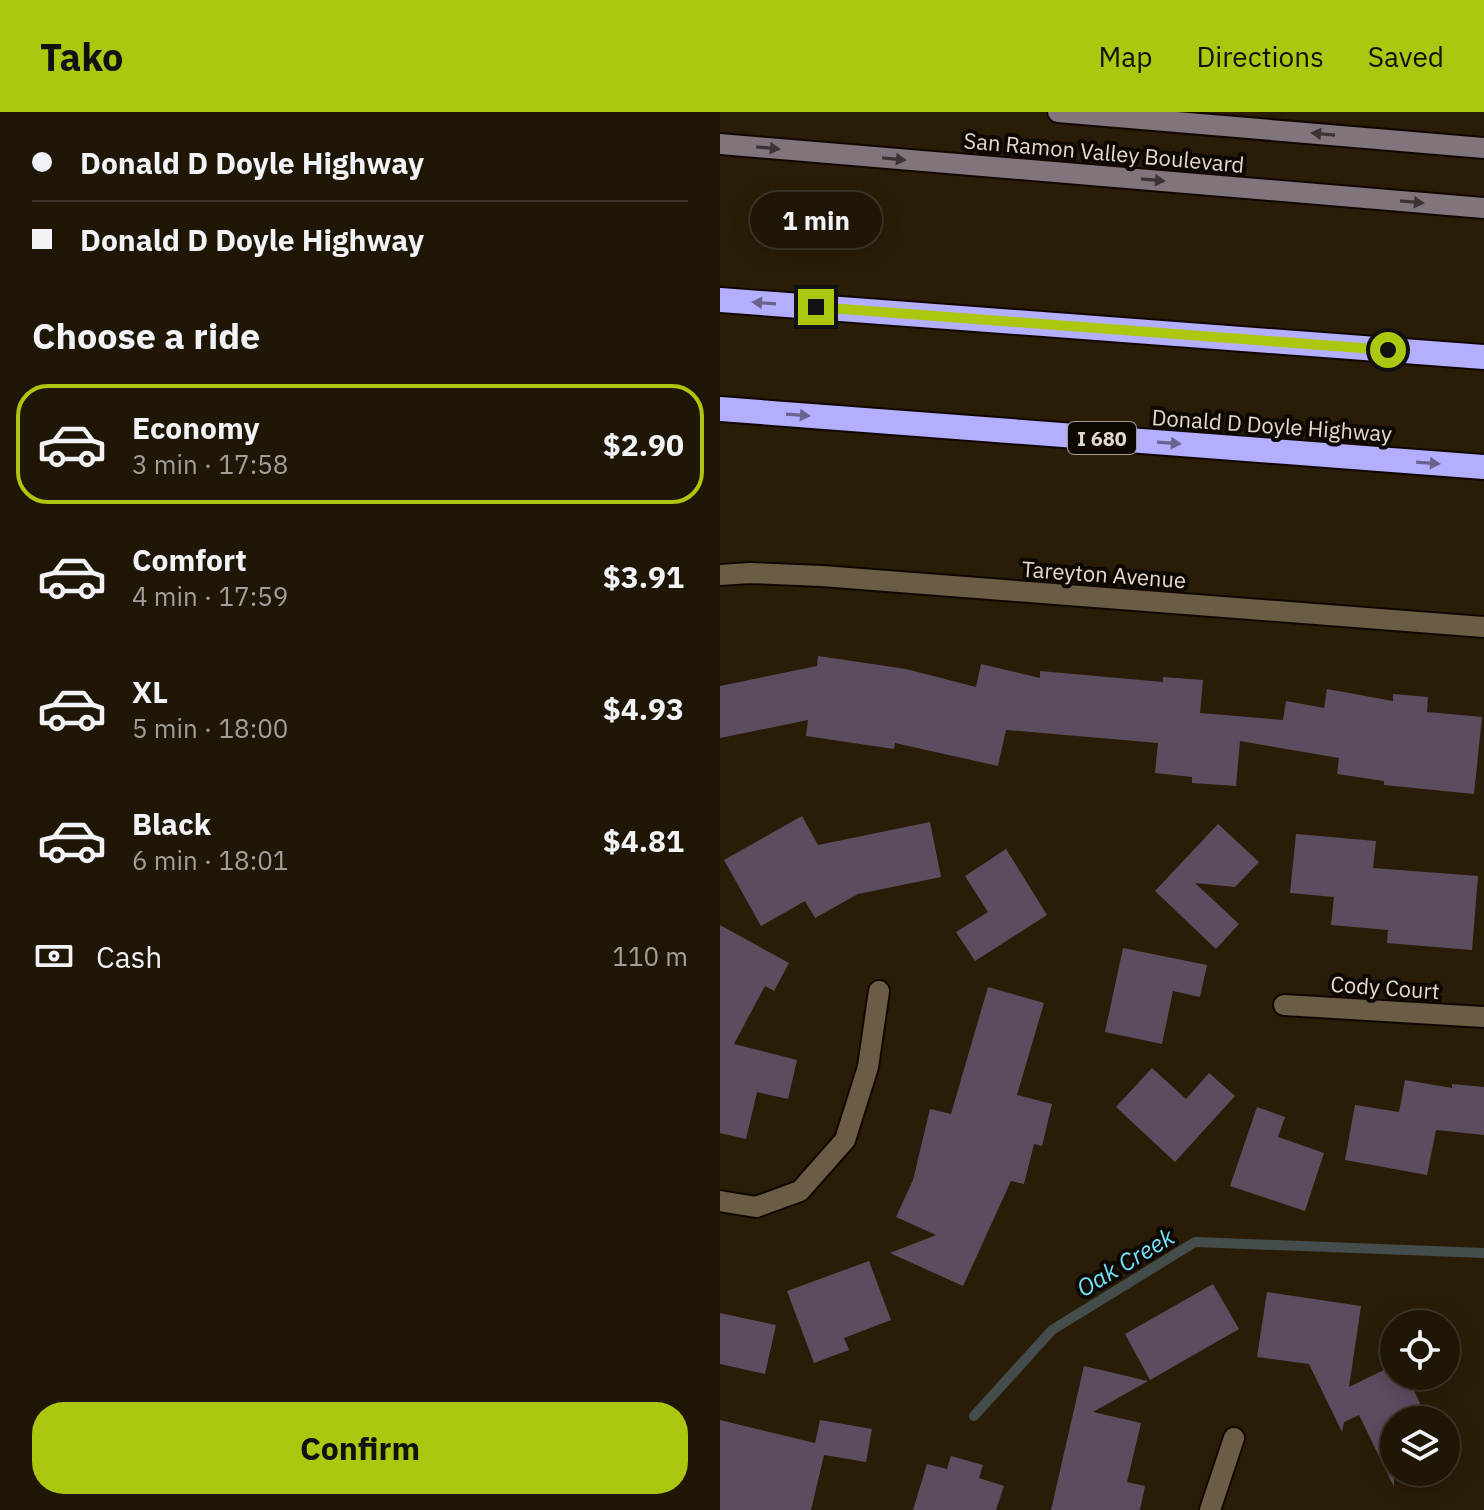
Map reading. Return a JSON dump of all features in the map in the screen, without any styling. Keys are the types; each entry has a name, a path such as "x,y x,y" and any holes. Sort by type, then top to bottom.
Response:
{"highway":[{"path":"720,300 1484,357"},
{"name":"Donald D Doyle Highway","path":"720,409 1484,467"}],"main road":[{"name":"San Ramon Valley Boulevard","path":"1058,112 1484,148"},
{"name":"San Ramon Valley Boulevard","path":"720,144 1484,208"}],"street":[{"name":"Tareyton Avenue","path":"720,575 822,576 1484,627"},
{"path":"720,1201 756,1207 800,1191 845,1140 868,1067 879,991"},
{"name":"Cody Court","path":"1284,1005 1484,1017"},
{"path":"1210,1510 1234,1438"}],"building":[{"path":"818,656 906,669 976,687 981,664 1040,678 1040,671 1163,682 1163,677 1203,680 1200,713 1283,720 1286,701 1324,708 1327,689 1393,701 1393,694 1428,697 1427,712 1482,717 1474,794 1384,785 1384,781 1337,774 1339,758 1240,741 1236,786 1192,783 1192,777 1155,773 1158,743 1006,730 998,766 895,743 894,749 806,736 808,720 720,738 720,686 817,666"},
{"path":"802,816 818,845 930,822 941,877 858,894 815,918 805,901 761,926 724,860"},
{"path":"1218,824 1259,862 1235,887 1195,883 1239,924 1216,949 1155,891"},
{"path":"1296,834 1376,841 1373,868 1478,876 1472,950 1387,943 1388,930 1331,925 1334,897 1290,893"},
{"path":"1006,849 1047,915 975,961 956,932 988,912 965,876"},
{"path":"720,925 789,963 774,991 765,986 734,1044 797,1060 788,1099 757,1092 746,1139 720,1133"},
{"path":"1123,948 1207,965 1200,997 1173,991 1162,1044 1105,1032"},
{"path":"988,987 1044,1003 1017,1095 1052,1104 1042,1146 1034,1144 1024,1184 1011,1181 963,1286 890,1253 936,1235 896,1217 913,1180 930,1109 951,1114"},
{"path":"1152,1068 1186,1099 1209,1073 1235,1096 1175,1162 1116,1107"},
{"path":"1405,1080 1452,1088 1452,1084 1484,1087 1484,1135 1436,1130 1427,1175 1345,1160 1355,1105 1399,1112"},
{"path":"1257,1107 1285,1117 1278,1137 1324,1153 1305,1211 1230,1186"},
{"path":"869,1261 891,1320 844,1338 849,1350 814,1363 787,1291"},
{"path":"1213,1284 1239,1329 1150,1380 1125,1334"},
{"path":"1267,1292 1361,1306 1349,1387 1380,1372 1380,1390 1414,1390 1421,1406 1380,1406 1380,1458 1359,1415 1344,1422 1342,1432 1309,1364 1257,1357"},
{"path":"720,1313 776,1325 765,1374 720,1364"},
{"path":"1084,1366 1148,1381 1093,1412 1141,1423 1127,1482 1145,1486 1140,1510 1051,1510"},
{"path":"720,1420 815,1443 820,1420 872,1429 866,1462 824,1455 811,1510 720,1510"},
{"path":"951,1456 983,1465 979,1478 1004,1486 996,1510 913,1510 927,1464 947,1469"}],"waterway":[{"name":"Oak Creek","path":"974,1416 1052,1330 1195,1242 1484,1253"}],"route":[{"path":"816,307 1388,350"}]}
